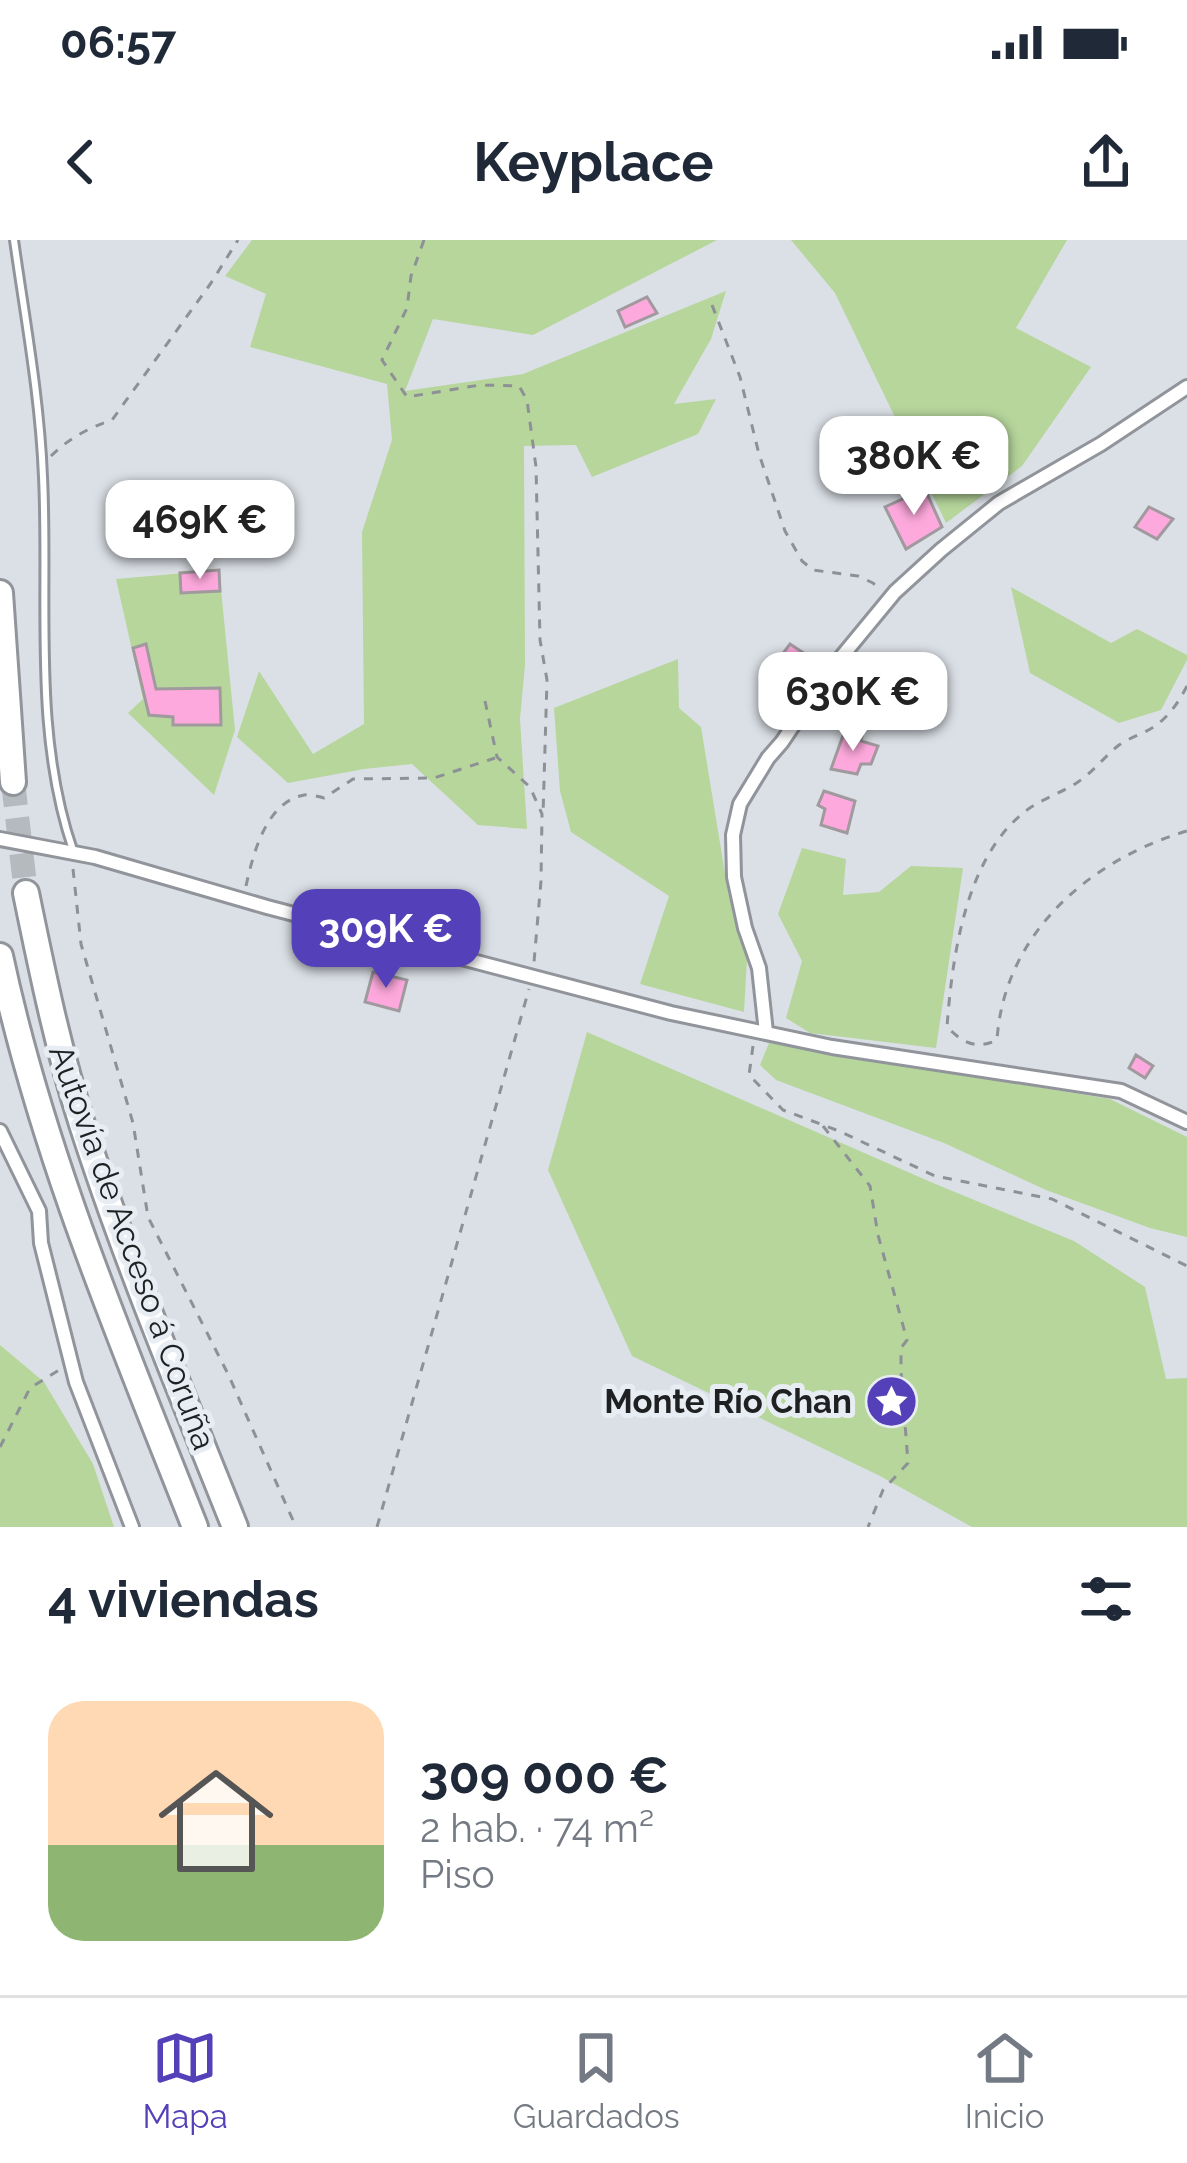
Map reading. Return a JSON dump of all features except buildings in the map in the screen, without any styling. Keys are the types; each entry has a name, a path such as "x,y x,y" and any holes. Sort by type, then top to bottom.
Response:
{"highway":[{"path":"0,593 13,782"},
{"name":"Autovía de Acceso á Coruña","path":"26,893 52,1017 82,1124 235,1527"},
{"name":"Autovía de Acceso á Coruña","path":"0,956 17,1032 70,1208 195,1527"}],"street":[{"path":"761,1031 759,968 734,877 735,819 768,758 887,601 941,550 999,503 1102,444 1187,387"},
{"path":"0,839 74,861 95,857 243,901 671,1013 832,1047 1121,1091 1187,1121"},
{"path":"0,1131 39,1210 40,1243 71,1363 132,1527"}],"lane":[{"path":"14,240 43,475 46,703 74,861"}],"path":[{"path":"43,475 52,454 72,438 112,420 238,240"},
{"path":"424,240 411,276 407,308 382,360 394,382 407,398 480,385 518,386 527,400 536,467 536,557 547,680 543,815"},
{"path":"712,305 740,376 759,454 785,530 802,561 813,569 844,572 873,583 887,601"},
{"path":"1187,686 1174,710 1155,726 1122,743 1080,781 1024,812 1004,832 964,910 947,1027 962,1042 984,1046 997,1040 999,1009 1018,958 1054,908 1128,854 1187,831"},
{"path":"377,1527 532,976 542,881 542,814 530,787 497,757 485,700"},
{"path":"243,901 258,844 272,818 288,803 306,794 325,798 353,779 434,778 497,757"},
{"path":"74,861 81,944 133,1123 148,1217 228,1374 296,1527"},
{"path":"761,1031 749,1075 783,1110 934,1176 1052,1198 1187,1267"},
{"path":"822,1125 870,1186 878,1235 907,1340 901,1348 901,1371 908,1463 883,1490 868,1527"},
{"path":"0,1447 30,1388 71,1363"}],"green space":[{"path":"252,240 717,240 533,335 433,319 405,391 523,374 726,291 711,339 674,404 716,399 698,434 592,477 576,445 524,446 525,665 520,719 527,829 478,825 412,764 288,783 237,737 259,671 313,754 364,724 362,532 392,440 387,384 250,347 266,294 225,276"},
{"path":"791,240 1067,240 1016,328 1091,367 1022,466 946,523 835,293"},
{"path":"219,570 235,730 214,795 128,713 143,699 116,579"},
{"path":"1011,587 1111,643 1137,629 1187,655 1161,710 1119,723 1030,673"},
{"path":"678,659 679,708 701,727 728,892 747,959 744,1012 640,984 669,896 571,832 560,791 554,708"},
{"path":"802,848 846,859 843,895 879,892 911,866 963,868 936,1048 810,1033 786,1018 802,961 778,914"},
{"path":"587,1032 1074,1241 1145,1287 1166,1379 1187,1378 1187,1527 972,1527 880,1476 632,1356 548,1170"},
{"path":"769,1043 1110,1099 1187,1137 1187,1237 1046,1190 944,1143 776,1080 760,1065"},
{"path":"0,1345 44,1382 93,1464 114,1527 0,1527"}],"tunnel":[{"path":"13,782 26,893"}],"place":[{"name":"Monte Río Chan","path":"891,1401"}]}
